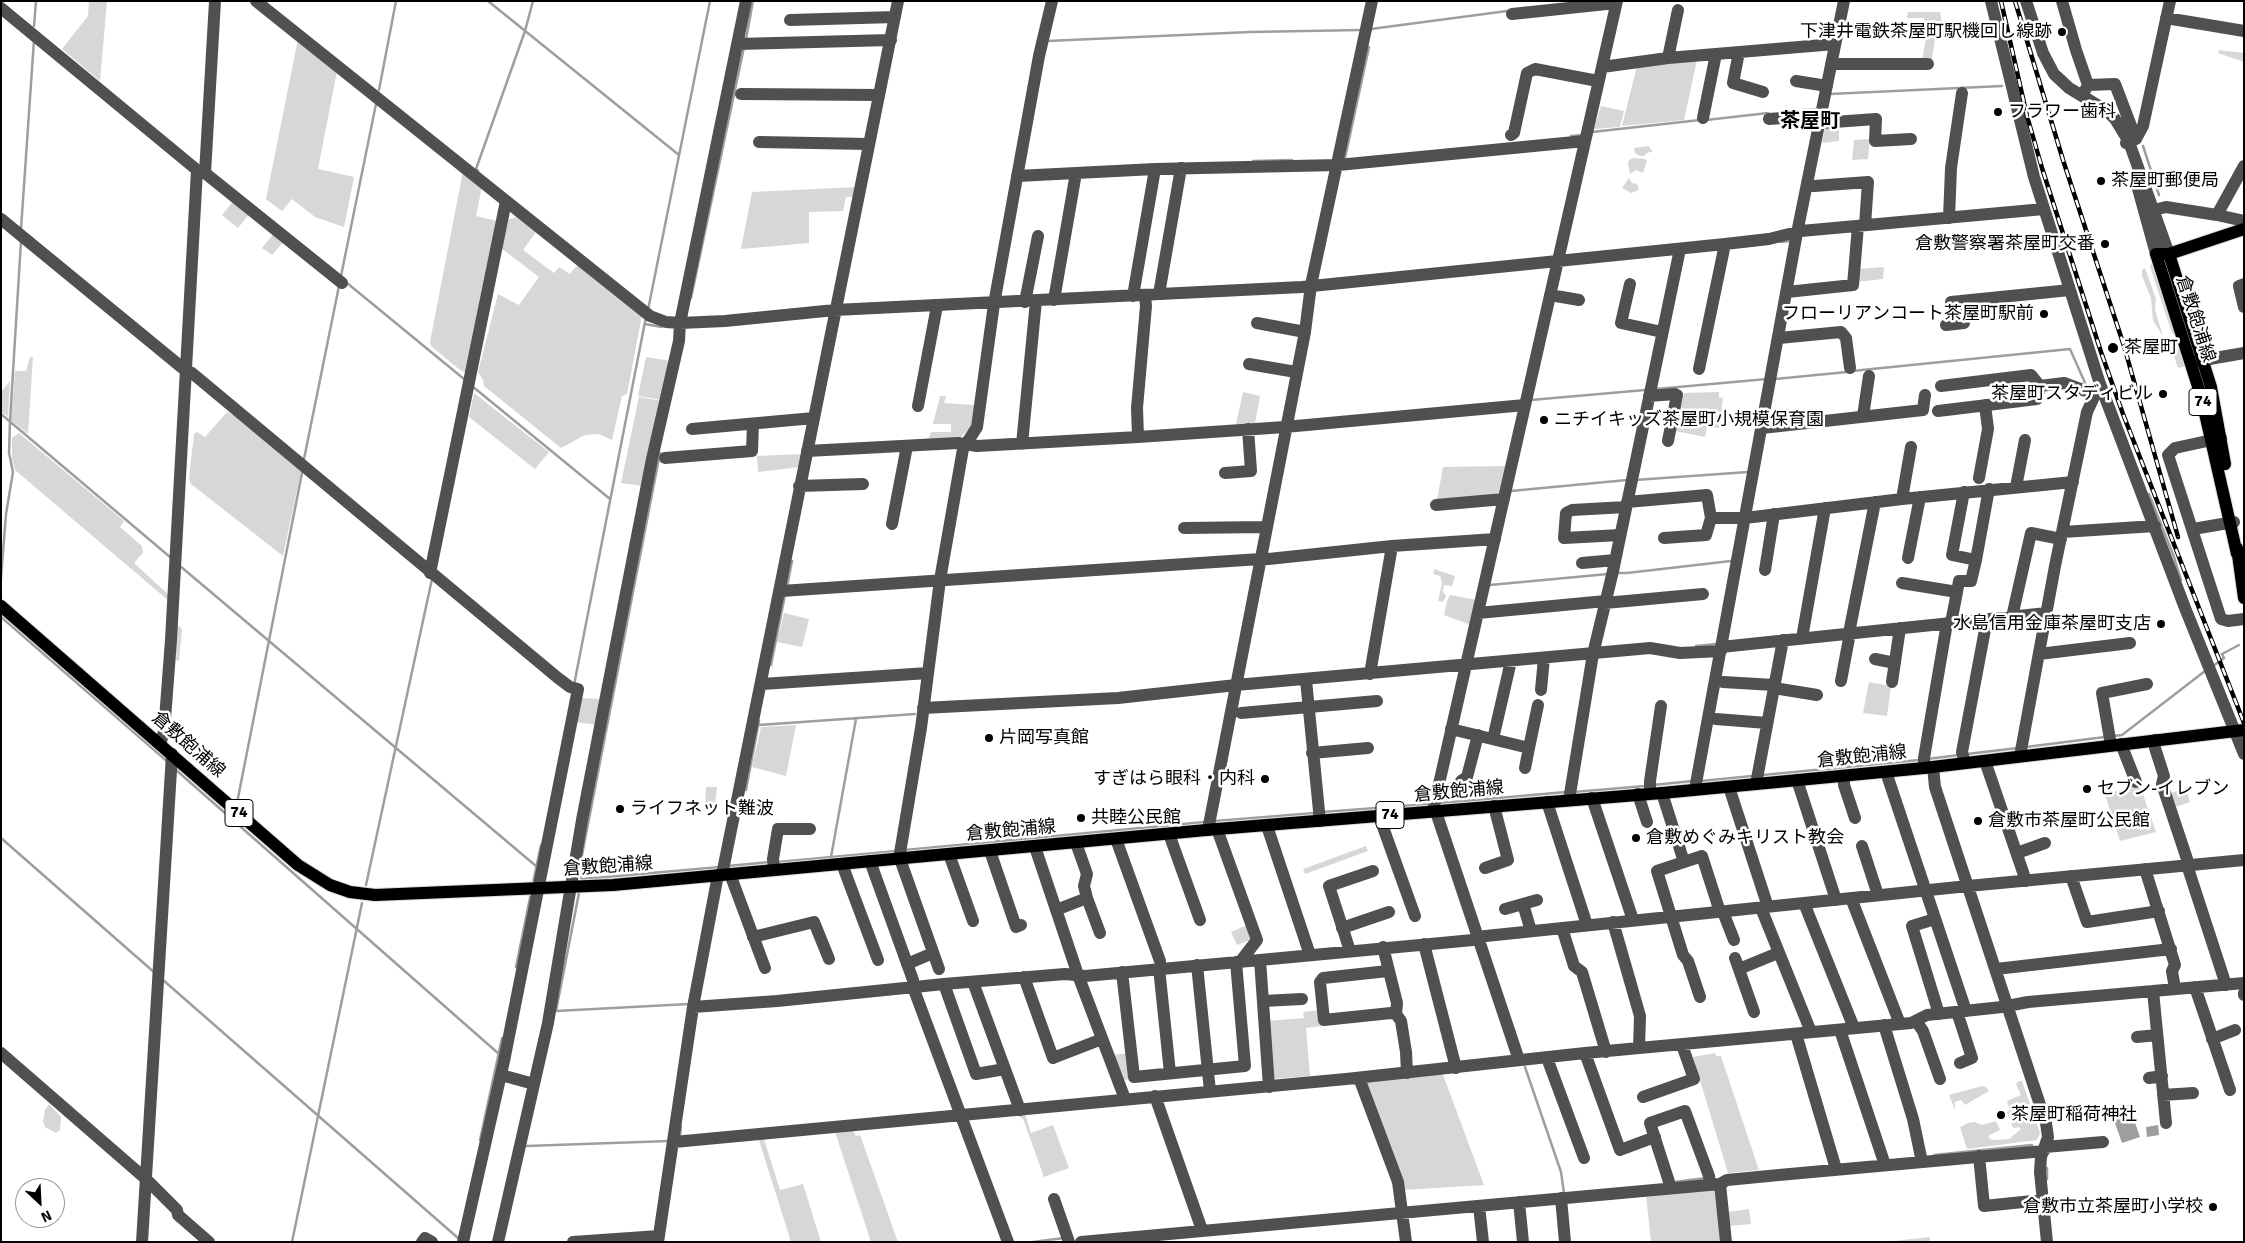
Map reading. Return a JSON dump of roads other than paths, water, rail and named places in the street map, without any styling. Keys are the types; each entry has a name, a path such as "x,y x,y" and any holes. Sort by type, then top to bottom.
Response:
{"main road":[{"name":"倉敷飽浦線","path":"2162,254 2244,229"},
{"name":"倉敷飽浦線","path":"2162,254 2177,284 2216,439 2217,463 2232,522"},
{"name":"倉敷飽浦線","path":"2162,254 2165,258 2165,272 2175,304 2176,320 2182,336 2211,387 2206,397 2232,522 2244,598"},
{"path":"2177,284 2179,302 2185,324 2185,331 2182,336"},
{"name":"倉敷飽浦線","path":"1,606 298,865 330,885 350,892 375,895 572,888 724,872 774,864 842,864 870,861 900,854 949,854 990,851 1267,826 1319,815 1379,816 1547,802 1570,794 1592,798 1697,784 1729,787 1757,778 1797,780 1886,772 1963,757 1985,761 2021,750 2113,741 2154,740 2239,730"}],"street":[{"path":"160,744 164,732 187,369 215,1"},
{"path":"256,1 646,313 666,322 683,325 837,312 936,309 994,304 1033,304 1054,300 1143,297 1159,294 1311,285 1797,239"},
{"path":"498,1242 548,1023 582,820 652,459 683,325 742,44 746,1"},
{"path":"574,1242 658,1239 693,1007 765,684 781,591 810,451 814,418 837,312 898,1"},
{"path":"939,969 900,854 963,449 976,427 994,304 1052,1"},
{"path":"1122,972 1134,1077 1245,1066 1241,958 1256,940 1212,830 1236,685 1266,527 1289,426 1311,285 1372,1"},
{"path":"1697,784 1778,338 1809,186 1820,119 1834,64 1835,44 1844,1"},
{"path":"1991,1 2019,120 2044,209 2070,290 2097,389 2155,526 2185,608 2239,730 2244,754"},
{"path":"2026,1 2035,32 2050,67 2061,81 2085,90 2107,112 2129,139 2154,210 2162,254"},
{"path":"2062,1 2085,90"},
{"path":"2129,139 2143,126 2170,1"},
{"path":"1512,14 1617,2 1605,66 1598,81 1585,137 1562,260 1526,402 1496,535 1482,612 1434,811 1519,1060"},
{"path":"1,8 340,282"},
{"path":"1668,58 1678,10"},
{"path":"790,20 896,17"},
{"path":"2166,18 2244,32"},
{"path":"742,44 891,40"},
{"path":"1605,66 1668,58 1835,44"},
{"path":"1739,52 1733,83 1763,92"},
{"path":"1702,118 1716,54"},
{"path":"1834,64 1928,64"},
{"path":"1511,135 1514,133 1527,73 1534,69 1598,81"},
{"path":"1796,81 1827,86"},
{"path":"2085,90 2114,84 2162,254"},
{"path":"1949,218 1951,168 1962,92"},
{"path":"741,94 879,95"},
{"path":"1769,120 1876,119 1875,141 1911,140"},
{"path":"1019,176 1181,168 1338,165 1585,137"},
{"path":"759,142 869,144"},
{"path":"2217,215 2244,166"},
{"path":"1159,294 1181,168"},
{"path":"1138,433 1137,408 1143,297 1155,169"},
{"path":"1054,300 1076,173"},
{"path":"1787,292 1853,285 1868,182 1809,186"},
{"path":"431,570 506,201"},
{"path":"2154,210 2166,208 2244,221"},
{"path":"1797,239 1801,231 2044,209"},
{"path":"1,219 187,369 573,688 534,889 501,1076 463,1242"},
{"path":"1023,441 1038,236"},
{"path":"1699,369 1724,246"},
{"path":"1570,794 1593,654 1613,569 1679,251"},
{"path":"1630,284 1621,323 1662,332"},
{"path":"2244,284 2239,286 2244,307"},
{"path":"1946,325 1964,323 1956,302 2070,290"},
{"path":"1554,295 1579,300"},
{"path":"918,406 936,309"},
{"path":"1257,323 1305,332"},
{"path":"1778,338 1841,332 1846,338 1850,368"},
{"path":"2196,361 2244,353"},
{"path":"1249,364 1296,372"},
{"path":"1938,411 2037,399 2040,386 2032,375 1941,386"},
{"path":"1863,416 1869,376"},
{"path":"2040,386 2064,383 2097,389"},
{"path":"1956,385 1959,408"},
{"path":"2021,750 2062,536 2070,483 2087,412 2097,389"},
{"path":"1649,392 1677,395 1668,441"},
{"path":"1762,428 1923,410 1925,395"},
{"path":"810,451 907,446 977,446 1138,433 1248,429 1526,402"},
{"path":"1979,478 1988,429 1985,405"},
{"path":"692,429 814,418"},
{"path":"665,458 752,451 753,424"},
{"path":"1224,473 1251,471 1248,429"},
{"path":"2216,439 2175,448 2168,455 2193,529 2199,556 2221,619 2228,621 2244,619"},
{"path":"2016,487 2025,440"},
{"path":"892,524 907,446"},
{"path":"1902,499 1912,447"},
{"path":"1711,518 1745,518 1964,492 2070,483"},
{"path":"803,486 862,484"},
{"path":"1989,490 1971,581 1959,581 1956,592 1926,764 1996,969 2046,1124 2048,1137 2040,1164 2047,1242"},
{"path":"1964,492 1952,555 1976,560"},
{"path":"1620,535 1564,538 1566,513 1572,510 1708,495 1711,518 1706,535 1664,538"},
{"path":"1908,558 1920,497"},
{"path":"1436,505 1504,499"},
{"path":"1841,681 1875,502"},
{"path":"1802,635 1825,508"},
{"path":"1765,570 1774,514"},
{"path":"2193,529 2232,522"},
{"path":"2012,616 2031,533 2062,536 2155,526"},
{"path":"1184,528 1266,527"},
{"path":"781,591 1261,558 1496,535"},
{"path":"1370,674 1392,546"},
{"path":"1582,563 1613,569"},
{"path":"1902,583 1956,592"},
{"path":"1482,612 1703,594"},
{"path":"923,708 1118,698 1236,685 1306,683 1370,674 1469,665 1510,665 1544,662 1593,654 1650,648 1680,653 1782,640 1802,635 1900,628 1950,621 2047,613"},
{"path":"1963,757 1987,619"},
{"path":"1892,682 1900,628"},
{"path":"1757,778 1782,640"},
{"path":"2039,654 2130,643"},
{"path":"1875,659 1895,663"},
{"path":"1541,690 1544,662"},
{"path":"1493,739 1510,665"},
{"path":"765,684 928,672"},
{"path":"1723,682 1774,686 1817,695"},
{"path":"1306,683 1319,815"},
{"path":"2136,782 2113,741 2102,693 2147,684"},
{"path":"1241,713 1378,702"},
{"path":"1525,768 1538,705"},
{"path":"1647,822 1661,706"},
{"path":"1716,719 1767,723"},
{"path":"1454,730 1529,748"},
{"path":"1467,779 1478,735"},
{"path":"2154,740 2164,776 2162,784 2226,985"},
{"path":"1312,753 1368,748"},
{"path":"142,1242 144,1180 172,754"},
{"path":"1985,761 2026,878"},
{"path":"1886,772 1935,919 1961,1012 1972,1058 1960,1063"},
{"path":"1844,776 1844,785 1854,818"},
{"path":"1797,780 1836,898"},
{"path":"1729,787 1766,905 1778,953 1810,1030"},
{"path":"1650,790 1684,862"},
{"path":"1592,798 1632,918"},
{"path":"1547,802 1587,922"},
{"path":"1485,868 1508,860 1494,806"},
{"path":"1379,816 1415,916"},
{"path":"1267,826 1309,951"},
{"path":"774,864 778,829 810,829"},
{"path":"1169,834 1200,920"},
{"path":"1116,839 1160,965 1170,1073"},
{"path":"1076,842 1087,874 1084,886 1087,898 1100,933"},
{"path":"2017,853 2045,843"},
{"path":"1862,846 1878,893"},
{"path":"1035,847 1059,909 1078,975 1124,1097"},
{"path":"990,851 1016,927 1021,925"},
{"path":"949,854 973,921"},
{"path":"1700,997 1670,915 1657,871 1702,856 1720,910 1734,940"},
{"path":"693,1007 777,1001 913,984 944,984 1024,977 1122,972 1160,965 1196,965 1241,958 1260,960 1309,951 1473,940 1476,936 1531,928 1562,928 1587,922 1613,922 1632,918 1804,903 1878,893 1968,886 2026,878 2146,870 2188,863 2244,860"},
{"path":"870,861 1008,1242"},
{"path":"842,864 878,960"},
{"path":"2146,870 2175,965 2172,972 2175,989"},
{"path":"1349,948 1329,886 1373,871"},
{"path":"724,872 754,937 765,968"},
{"path":"2071,876 2087,922 2159,912"},
{"path":"1059,909 1087,898"},
{"path":"1851,898 1899,1022"},
{"path":"1505,909 1537,900"},
{"path":"1804,903 1853,1026"},
{"path":"1523,904 1531,928"},
{"path":"1342,928 1389,912"},
{"path":"1935,919 1912,926 1939,1014"},
{"path":"754,937 814,922 829,960"},
{"path":"1613,922 1640,1016 1639,1046"},
{"path":"1562,928 1574,966 1582,972 1605,1049"},
{"path":"1424,944 1455,1065"},
{"path":"1383,947 1397,1003 1396,1014 1401,1021 1407,1070"},
{"path":"1996,969 2170,949"},
{"path":"907,964 933,953"},
{"path":"1754,1012 1737,963 1778,953"},
{"path":"1260,960 1268,1084"},
{"path":"1196,965 1210,1089"},
{"path":"1388,971 1323,978 1320,982 1324,1020 1396,1014"},
{"path":"1024,977 1052,1058 1102,1039"},
{"path":"973,982 1019,1108"},
{"path":"944,984 976,1074 1005,1069"},
{"path":"674,1142 961,1116 1124,1097 1155,1096 1210,1089 1359,1078 1407,1070 1585,1054 1605,1049 1682,1045 1796,1034 1810,1030 1840,1030 1853,1026 1916,1021 1922,1016 2007,1006 2153,995 2175,989 2196,991 2226,985 2243,988"},
{"path":"2196,991 2230,1090"},
{"path":"2153,995 2158,1035 2155,1077 2163,1095 2166,1123"},
{"path":"1263,1001 1302,999"},
{"path":"1916,1021 1923,1031 1940,1079"},
{"path":"1884,1025 1898,1068 1922,1159"},
{"path":"1840,1030 1884,1162"},
{"path":"2212,1039 2236,1030"},
{"path":"1796,1034 1836,1169"},
{"path":"2137,1037 2158,1035"},
{"path":"1642,1097 1694,1079 1682,1045"},
{"path":"1,1054 144,1180 177,1210 178,1215 209,1242"},
{"path":"1585,1054 1620,1150 1655,1137"},
{"path":"1547,1058 1584,1158"},
{"path":"501,1076 534,1084"},
{"path":"1359,1078 1398,1182 1406,1242"},
{"path":"2163,1095 2193,1093"},
{"path":"1155,1096 1201,1228"},
{"path":"1670,1184 1650,1124 1685,1111 1712,1182 1726,1242"},
{"path":"1054,1199 1078,1240 1403,1209 1479,1206 1670,1184 1712,1182 1836,1169 1884,1162 1979,1156 2103,1142"},
{"path":"1979,1156 1984,1206 2042,1200"},
{"path":"1561,1198 1565,1242"},
{"path":"1519,1202 1523,1242"},
{"path":"1479,1206 1482,1242"},
{"path":"422,1242 425,1238 432,1242"}],"waterway":[{"path":"34,26 36,1"},
{"path":"379,90 396,1"},
{"path":"488,1 679,155"},
{"path":"478,171 476,169 525,31 533,1"},
{"path":"648,310 710,1"},
{"path":"746,39 753,1"},
{"path":"1371,29 1507,11"},
{"path":"1047,41 1250,32 1361,30"},
{"path":"21,229 34,40"},
{"path":"691,298 744,47"},
{"path":"1345,158 1369,47"},
{"path":"1830,94 2002,86"},
{"path":"341,276 376,104"},
{"path":"1803,110 1817,109"},
{"path":"1706,120 1768,113"},
{"path":"1592,132 1700,120"},
{"path":"1571,136 1583,135"},
{"path":"2143,146 2159,195"},
{"path":"1253,161 1292,160"},
{"path":"1,578 6,514 13,472 9,453 10,421 21,241"},
{"path":"1780,242 1792,241"},
{"path":"347,283 464,379"},
{"path":"304,459 339,286"},
{"path":"574,685 646,317"},
{"path":"645,324 662,327"},
{"path":"1852,371 2070,349 2086,385"},
{"path":"1775,379 1847,372"},
{"path":"1656,389 1767,379"},
{"path":"472,386 610,499"},
{"path":"1531,400 1645,390"},
{"path":"1,414 170,557"},
{"path":"582,855 660,453"},
{"path":"1635,480 1748,472"},
{"path":"237,803 302,473"},
{"path":"1511,491 1627,480"},
{"path":"2149,494 2181,580"},
{"path":"787,587 792,561"},
{"path":"1616,573 1731,561"},
{"path":"180,566 536,866"},
{"path":"1490,585 1608,574"},
{"path":"366,885 432,579"},
{"path":"771,665 785,595"},
{"path":"1,617 168,762"},
{"path":"1696,646 1717,644"},
{"path":"2213,666 2224,658 2222,654 2239,645"},
{"path":"2113,736 2122,735 2205,671"},
{"path":"759,725 915,714"},
{"path":"831,857 856,719"},
{"path":"746,790 759,721"},
{"path":"2026,747 2105,737"},
{"path":"1967,754 2018,748"},
{"path":"1927,759 1959,755"},
{"path":"1763,775 1919,760"},
{"path":"176,770 499,1054"},
{"path":"1701,781 1752,776"},
{"path":"1653,785 1693,781"},
{"path":"1574,792 1645,786"},
{"path":"1441,803 1566,792"},
{"path":"1323,812 1429,804"},
{"path":"1215,821 1315,813"},
{"path":"905,850 1205,822"},
{"path":"1,838 155,973"},
{"path":"533,883 541,845"},
{"path":"778,862 897,851"},
{"path":"581,861 580,875 583,881"},
{"path":"728,866 770,862"},
{"path":"583,879 720,867"},
{"path":"516,967 531,893"},
{"path":"556,1011 579,893"},
{"path":"292,1242 362,903"},
{"path":"163,980 458,1238"},
{"path":"556,1011 689,1004"},
{"path":"480,1140 502,1038"},
{"path":"1525,1067 1561,1172 1564,1193"},
{"path":"680,1137 681,1126"},
{"path":"526,1146 669,1141"},
{"path":"1934,1155 2032,1145"},
{"path":"2047,1168 2047,1179"},
{"path":"1674,1182 1706,1178"},
{"path":"1033,1242 1064,1238"}],"railway":[{"path":"2001,1 2027,116 2101,352 2123,414 2244,723"},
{"path":"2015,1 2063,160 2124,346 2178,537"}],"place":[{"name":"下津井電鉄茶屋町駅機回し線跡","path":"2062,32"},
{"name":"フラワー歯科","path":"1998,112"},
{"name":"茶屋町郵便局","path":"2101,181"},
{"name":"倉敷警察署茶屋町交番","path":"2105,244"},
{"name":"フローリアンコート茶屋町駅前","path":"2044,314"},
{"name":"茶屋町","path":"2113,348"},
{"name":"茶屋町スタディビル","path":"2163,394"},
{"name":"ニチイキッズ茶屋町小規模保育園","path":"1544,420"},
{"name":"水島信用金庫茶屋町支店","path":"2161,624"},
{"name":"片岡写真館","path":"989,738"},
{"name":"すぎはら眼科・内科","path":"1265,779"},
{"name":"セブン-イレブン","path":"2087,789"},
{"name":"ライフネット難波","path":"620,809"},
{"name":"共睦公民館","path":"1081,818"},
{"name":"倉敷市茶屋町公民館","path":"1978,821"},
{"name":"倉敷めぐみキリスト教会","path":"1636,838"},
{"name":"茶屋町稲荷神社","path":"2001,1115"},
{"name":"倉敷市立茶屋町小学校","path":"2213,1207"}],"district":[{"name":"茶屋町","path":"1810,122"}]}
